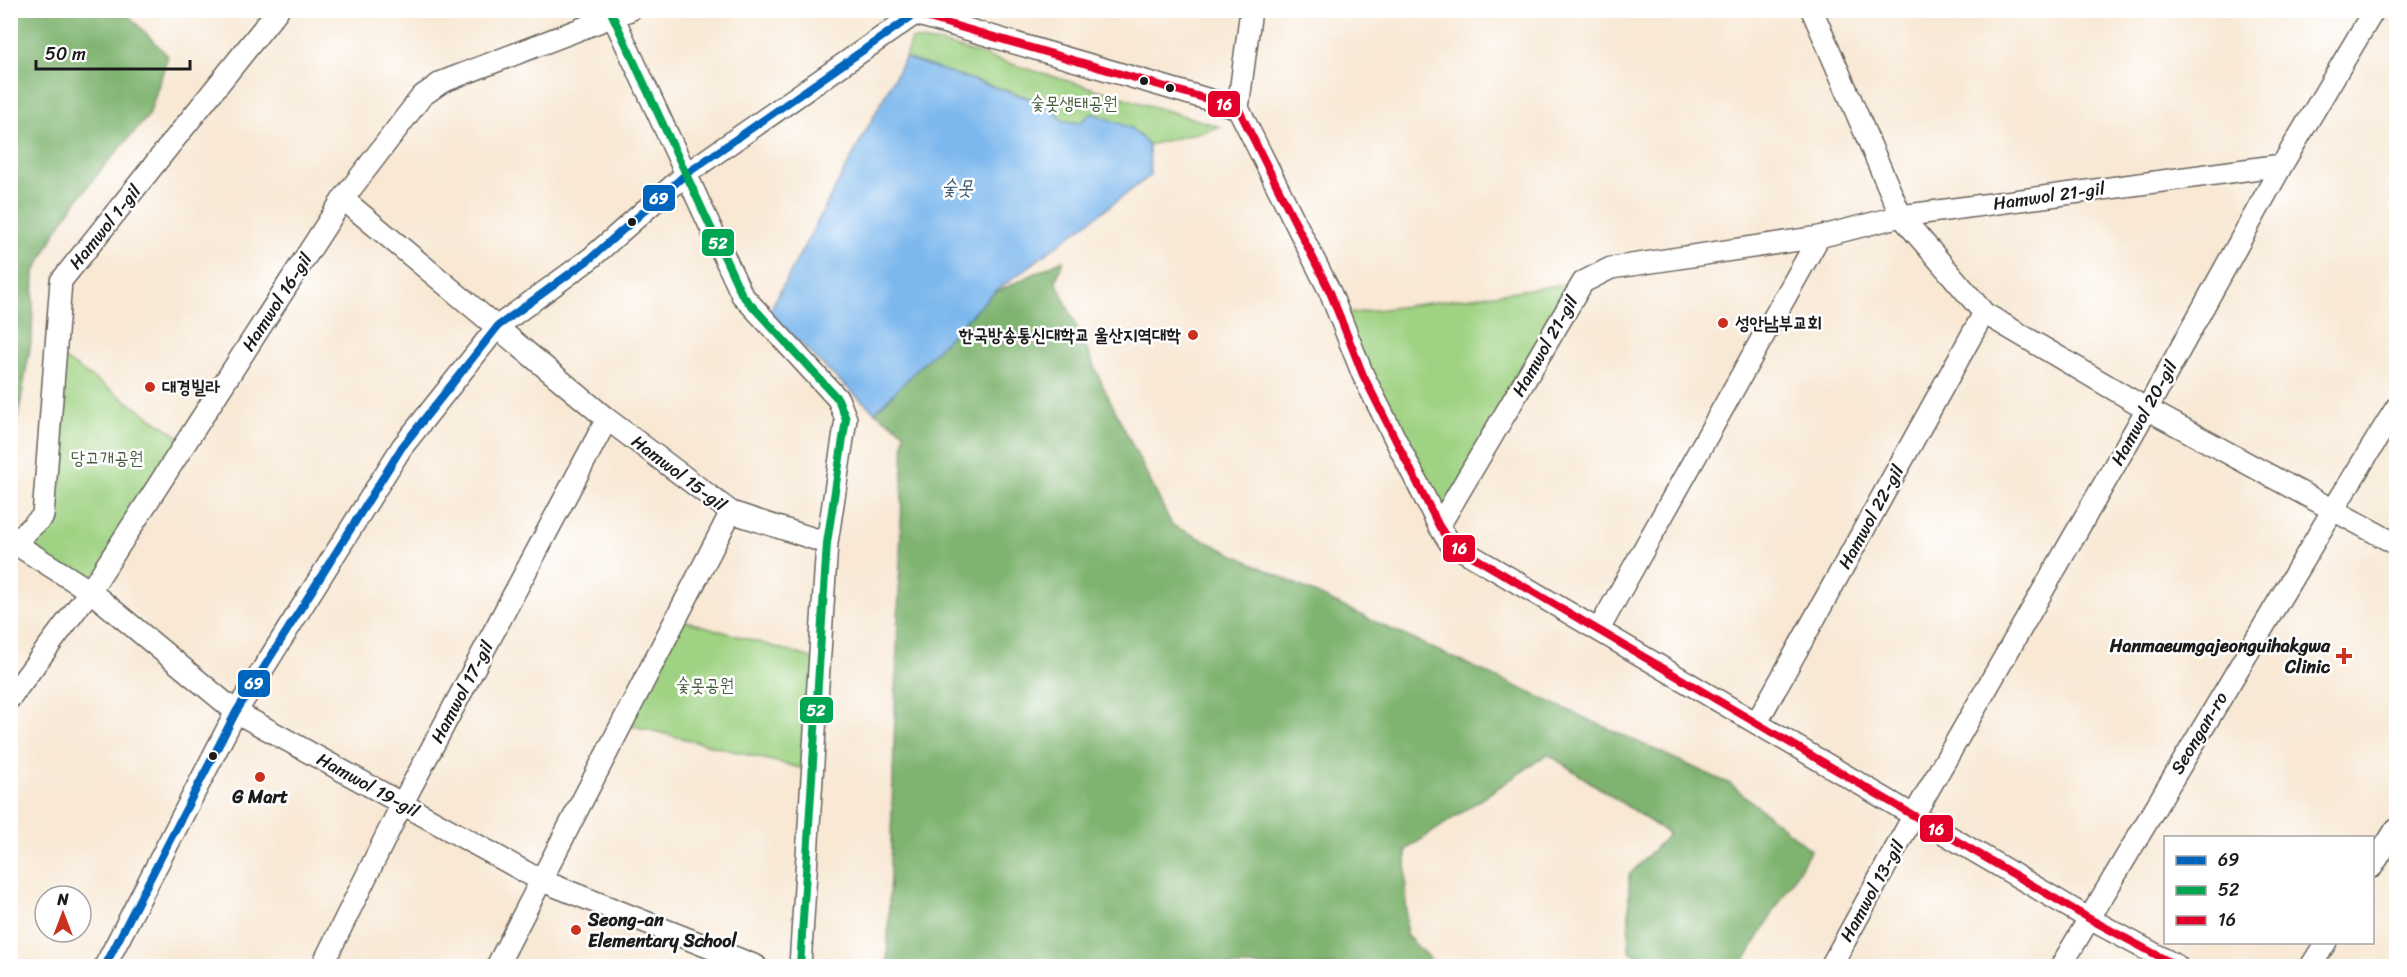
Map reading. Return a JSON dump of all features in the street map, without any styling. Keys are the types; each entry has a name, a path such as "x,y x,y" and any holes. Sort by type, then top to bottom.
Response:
{"street":[{"name":"Hamwol 1-gil","path":"13,545 43,516 62,281 278,10"},
{"path":"1251,10 1238,108 1330,292 1363,375 1439,526 1450,543 2088,918 2177,966"},
{"path":"1812,10 1901,216 1984,313 2147,409 2397,544"},
{"name":"Hamwol 20-gil","path":"1914,815 2147,409 2282,165 2374,10"},
{"path":"105,966 237,712 402,447 498,326 591,258 686,174 916,12 1238,108"},
{"path":"618,13 686,174 742,295 838,399 846,419 827,543 800,966"},
{"name":"Hamwol 16-gil","path":"10,698 90,591 343,199 422,96 442,82 618,13"},
{"name":"Hamwol 21-gil","path":"1439,526 1582,282 1611,268 1819,237 1901,216 2282,165"},
{"name":"Hamwol 15-gil","path":"343,199 607,419 731,512 497,966"},
{"path":"1599,629 1819,237"},
{"name":"Hamwol 22-gil","path":"1757,722 1984,313"},
{"name":"Seongan-ro","path":"2061,966 2333,510 2397,408"},
{"name":"Hamwol 17-gil","path":"322,966 402,804 607,419"},
{"path":"731,512 827,543"},
{"name":"Hamwol 19-gil","path":"13,545 90,591 237,712 540,880 756,966"},
{"name":"Hamwol 13-gil","path":"1831,966 1914,815"},
{"path":"2374,865 2397,829"},
{"path":"2311,966 2325,944"}],"green space":[{"path":"11,10 124,11 168,56 149,115 72,207 56,231 34,274 32,336 11,457"},
{"name":"숯못생태공원","path":"911,39 942,43 1221,127 1149,145 1131,128 1063,121 1049,104 905,58"},
{"path":"1063,260 1056,281 1104,388 1172,525 1386,627 1730,784 1811,850 1741,966 1652,966 1629,950 1629,875 1669,834 1548,754 1406,850 1406,935 1437,966 887,966 904,432 875,412 992,294"},
{"path":"1583,282 1439,526 1339,315"},
{"name":"당고개공원","path":"56,353 187,442 90,591 18,545 43,515"},
{"name":"숯못공원","path":"676,618 819,660 812,771 622,723"}],"water":[{"name":"숯못","path":"905,58 1049,105 1063,121 1079,123 1092,113 1131,128 1149,145 1150,176 992,294 875,412 834,376 769,312"}],"transit line":[{"name":"52","path":"610,10 742,295 838,399 846,419 827,543 800,966"},
{"name":"69","path":"105,966 236,712 402,447 498,326 591,258 686,174 915,14 916,10"},
{"name":"16","path":"915,14 1238,108 1330,292 1363,375 1439,526 1450,543 2088,918 2177,966"}],"place":[{"name":"성안남부교회","path":"1723,323"},
{"name":"한국방송통신대학교 울산지역대학","path":"1193,335"},
{"name":"대경빌라","path":"150,387"},
{"name":"Hanmaeumgajeonguihakgwa Clinic","path":"2344,656"},
{"name":"G Mart","path":"260,777"},
{"name":"Seong-an Elementary School","path":"576,930"}]}
